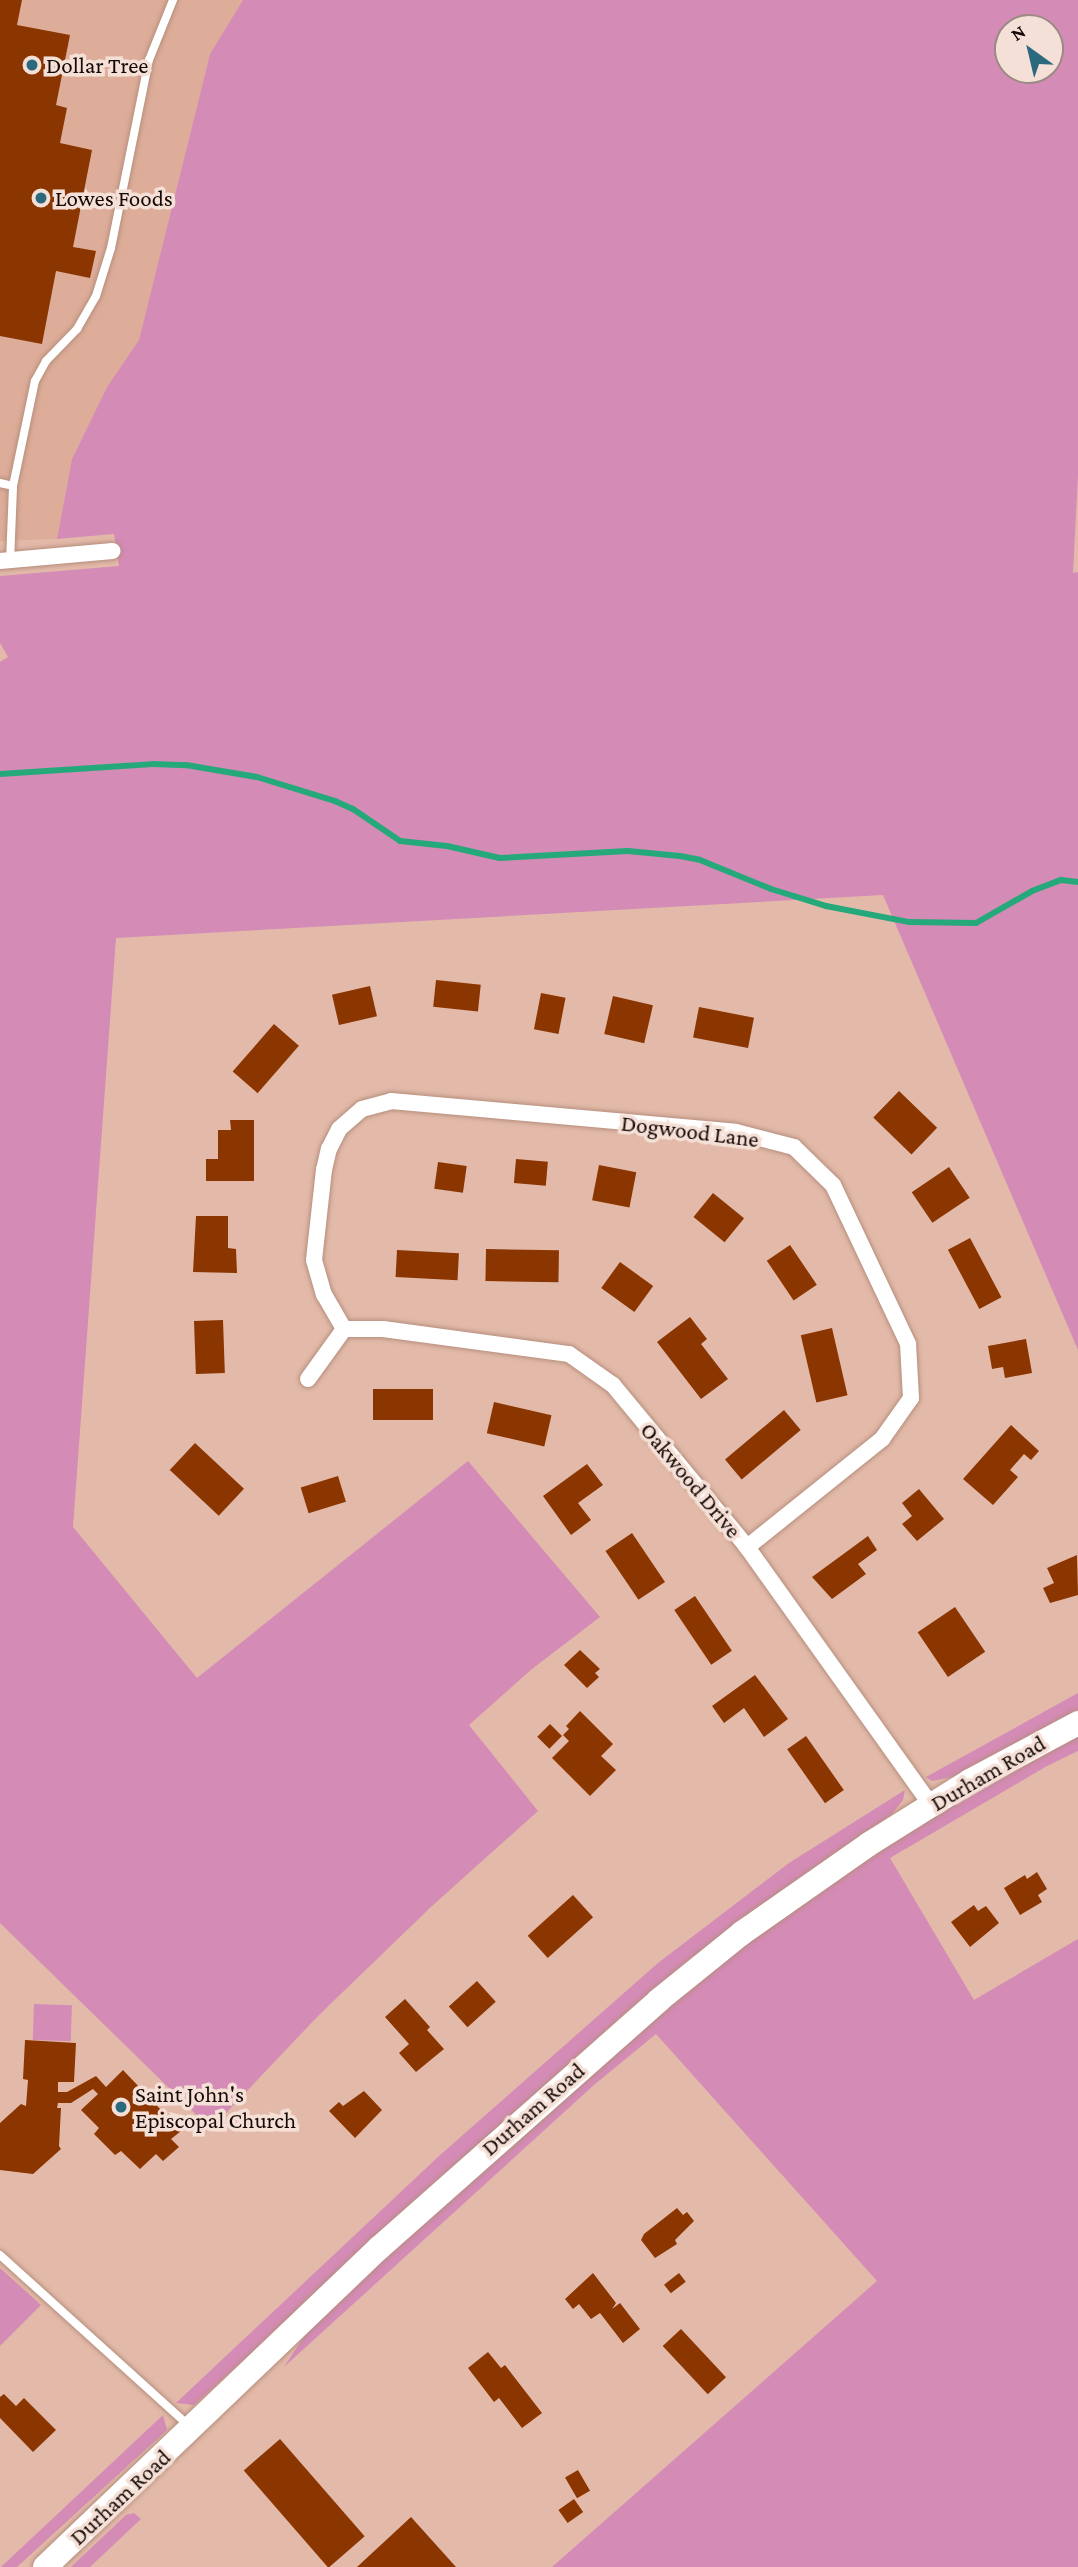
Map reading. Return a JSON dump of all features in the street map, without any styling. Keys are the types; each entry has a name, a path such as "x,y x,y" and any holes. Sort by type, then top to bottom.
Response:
{"main road":[{"name":"Durham Road","path":"45,2567 448,2185 659,2000 805,1887 931,1805 1078,1723"}],"street":[{"path":"5,561 113,551"},
{"name":"Dogwood Lane","path":"344,1329 324,1295 314,1261 324,1170 330,1149 339,1129 362,1109 391,1101 736,1132 794,1147 833,1185 908,1344 911,1398 882,1439 747,1547"},
{"path":"308,1379 344,1329"},
{"name":"Oakwood Drive","path":"344,1329 383,1329 569,1353 614,1385 747,1547 931,1805"}],"lane":[{"path":"5,561 13,486 35,381 46,361 77,329 96,296 111,247 149,60 173,0"},
{"path":"0,483 13,486"},
{"path":"0,2255 191,2428"}],"shaded area":[{"path":"0,0 243,0 210,54 139,340 107,387 72,459 57,539 0,541"},
{"path":"243,0 1078,0 1078,475 1073,573 1078,572 1078,1350 883,895 116,938 73,1527 197,1678 468,1461 600,1617 532,1669 469,1725 538,1811 432,1906 318,2016 211,2129 0,1923 0,662 8,657 0,643 0,576 119,566 114,534 57,539 72,459 107,387 139,340 210,54"},
{"path":"1078,1693 1078,1711 956,1776 932,1781 926,1777"},
{"path":"1078,1734 1078,1751 1047,1766 890,1858 974,2000 1078,1939 1078,2567 552,2567 877,2281 656,2034 594,2085 284,2367 307,2332 359,2279 664,2009 756,1935 918,1823"},
{"path":"905,1790 903,1800 891,1815 678,1970 622,2016 194,2405 176,2403 439,2156 658,1963 789,1863"},
{"path":"34,2004 72,2005 71,2041 33,2040"},
{"path":"0,2268 41,2305 0,2346"},
{"path":"163,2415 167,2430 17,2567 1,2567"},
{"path":"134,2513 141,2519 90,2567 71,2567 126,2515"}],"building":[{"name":"Lowes Foods","path":"0,0 22,0 17,25 70,35 56,105 67,108 60,143 92,150 73,247 96,251 90,278 56,271 42,344 0,336"},
{"path":"436,980 481,985 478,1012 433,1007"},
{"path":"370,986 377,1016 339,1025 332,995"},
{"path":"541,993 566,998 558,1034 534,1029"},
{"path":"613,996 653,1005 644,1043 604,1034"},
{"path":"699,1007 754,1018 748,1048 693,1037"},
{"path":"274,1024 299,1046 258,1093 233,1072"},
{"path":"899,1091 937,1128 911,1154 873,1118"},
{"path":"230,1120 254,1120 254,1181 206,1181 206,1159 218,1159 218,1130 231,1130"},
{"path":"516,1159 548,1162 546,1186 514,1183"},
{"path":"438,1162 467,1166 463,1193 434,1189"},
{"path":"599,1165 636,1172 629,1208 592,1200"},
{"path":"949,1167 970,1198 932,1223 912,1192"},
{"path":"713,1193 744,1218 725,1242 693,1217"},
{"path":"196,1216 228,1216 228,1248 236,1249 237,1273 193,1272"},
{"path":"970,1238 1001,1297 979,1309 948,1250"},
{"path":"790,1245 817,1285 794,1300 767,1261"},
{"path":"486,1249 559,1250 558,1282 485,1281"},
{"path":"397,1250 459,1253 458,1280 396,1277"},
{"path":"620,1262 653,1286 634,1312 601,1288"},
{"path":"690,1317 707,1339 701,1344 728,1379 701,1399 657,1342"},
{"path":"223,1320 225,1373 196,1374 194,1321"},
{"path":"832,1328 848,1395 816,1402 801,1335"},
{"path":"1026,1339 1032,1373 1005,1378 1003,1367 992,1369 988,1346"},
{"path":"373,1389 433,1389 433,1420 373,1420"},
{"path":"494,1402 551,1415 544,1446 487,1433"},
{"path":"784,1410 801,1430 742,1479 725,1459"},
{"path":"1011,1425 1039,1451 1031,1460 1024,1454 1010,1470 1018,1477 993,1505 963,1479"},
{"path":"195,1443 244,1489 219,1516 170,1470"},
{"path":"587,1464 603,1485 578,1503 591,1520 571,1535 543,1496"},
{"path":"338,1476 346,1502 309,1513 301,1487"},
{"path":"919,1489 944,1519 917,1541 902,1524 912,1516 902,1503"},
{"path":"632,1533 665,1582 638,1600 605,1551"},
{"path":"868,1536 877,1550 858,1564 866,1574 832,1599 812,1577"},
{"path":"1077,1555 1078,1595 1050,1603 1043,1588 1054,1583 1047,1568"},
{"path":"695,1596 732,1651 711,1665 674,1610"},
{"path":"955,1607 985,1652 948,1677 918,1632"},
{"path":"580,1650 600,1669 595,1673 599,1677 587,1688 564,1665"},
{"path":"755,1675 788,1719 764,1737 744,1708 724,1723 712,1706"},
{"path":"580,1711 613,1744 601,1756 616,1770 590,1796 552,1758 569,1741 563,1735 569,1729 566,1726"},
{"path":"550,1724 562,1736 549,1749 537,1737"},
{"path":"806,1736 844,1790 825,1803 787,1749"},
{"path":"1037,1872 1047,1889 1038,1895 1042,1902 1020,1915 1004,1888 1025,1875 1027,1879"},
{"path":"573,1895 593,1917 548,1958 528,1936"},
{"path":"974,1905 978,1911 986,1906 999,1923 970,1947 951,1922"},
{"path":"477,1981 496,2002 467,2027 449,2006"},
{"path":"405,1999 430,2027 427,2030 444,2049 416,2072 399,2053 409,2044 385,2017"},
{"name":"Saint John's Episcopal Church","path":"25,2040 76,2043 74,2082 58,2082 58,2092 67,2092 96,2076 106,2087 123,2070 181,2131 171,2139 179,2147 163,2161 156,2154 140,2169 121,2151 115,2155 94,2134 99,2128 81,2110 98,2094 93,2089 71,2103 58,2103 57,2108 61,2108 61,2149 33,2174 0,2170 0,2123 21,2104 26,2106 28,2080 23,2079"},
{"path":"364,2091 382,2110 355,2138 329,2111 339,2102 343,2106"},
{"path":"677,2208 683,2215 687,2212 694,2221 675,2240 677,2244 655,2258 641,2240 644,2234"},
{"path":"593,2273 616,2303 612,2309 620,2303 640,2329 623,2343 600,2313 591,2319 579,2304 573,2309 565,2299"},
{"path":"679,2273 686,2282 671,2293 664,2285"},
{"path":"681,2329 726,2377 708,2394 663,2346"},
{"path":"488,2352 501,2368 505,2365 542,2413 522,2428 499,2398 494,2402 468,2368"},
{"path":"4,2394 16,2406 24,2398 56,2430 33,2452 0,2418 0,2397"},
{"path":"280,2439 365,2536 328,2567 244,2470"},
{"path":"578,2470 590,2491 577,2498 565,2478"},
{"path":"574,2499 583,2512 568,2523 558,2510"},
{"path":"411,2517 456,2567 357,2567"}],"waterway":[{"path":"0,774 153,764 186,765 257,777 335,801 353,809 400,841 447,846 500,858 628,851 680,856 700,860 771,889 826,906 909,922 976,923 1032,891 1061,880 1078,882"}],"place":[{"name":"Dollar Tree","path":"32,65"},
{"name":"Lowes Foods","path":"41,198"},
{"name":"Saint John's Episcopal Church","path":"121,2107"}]}
